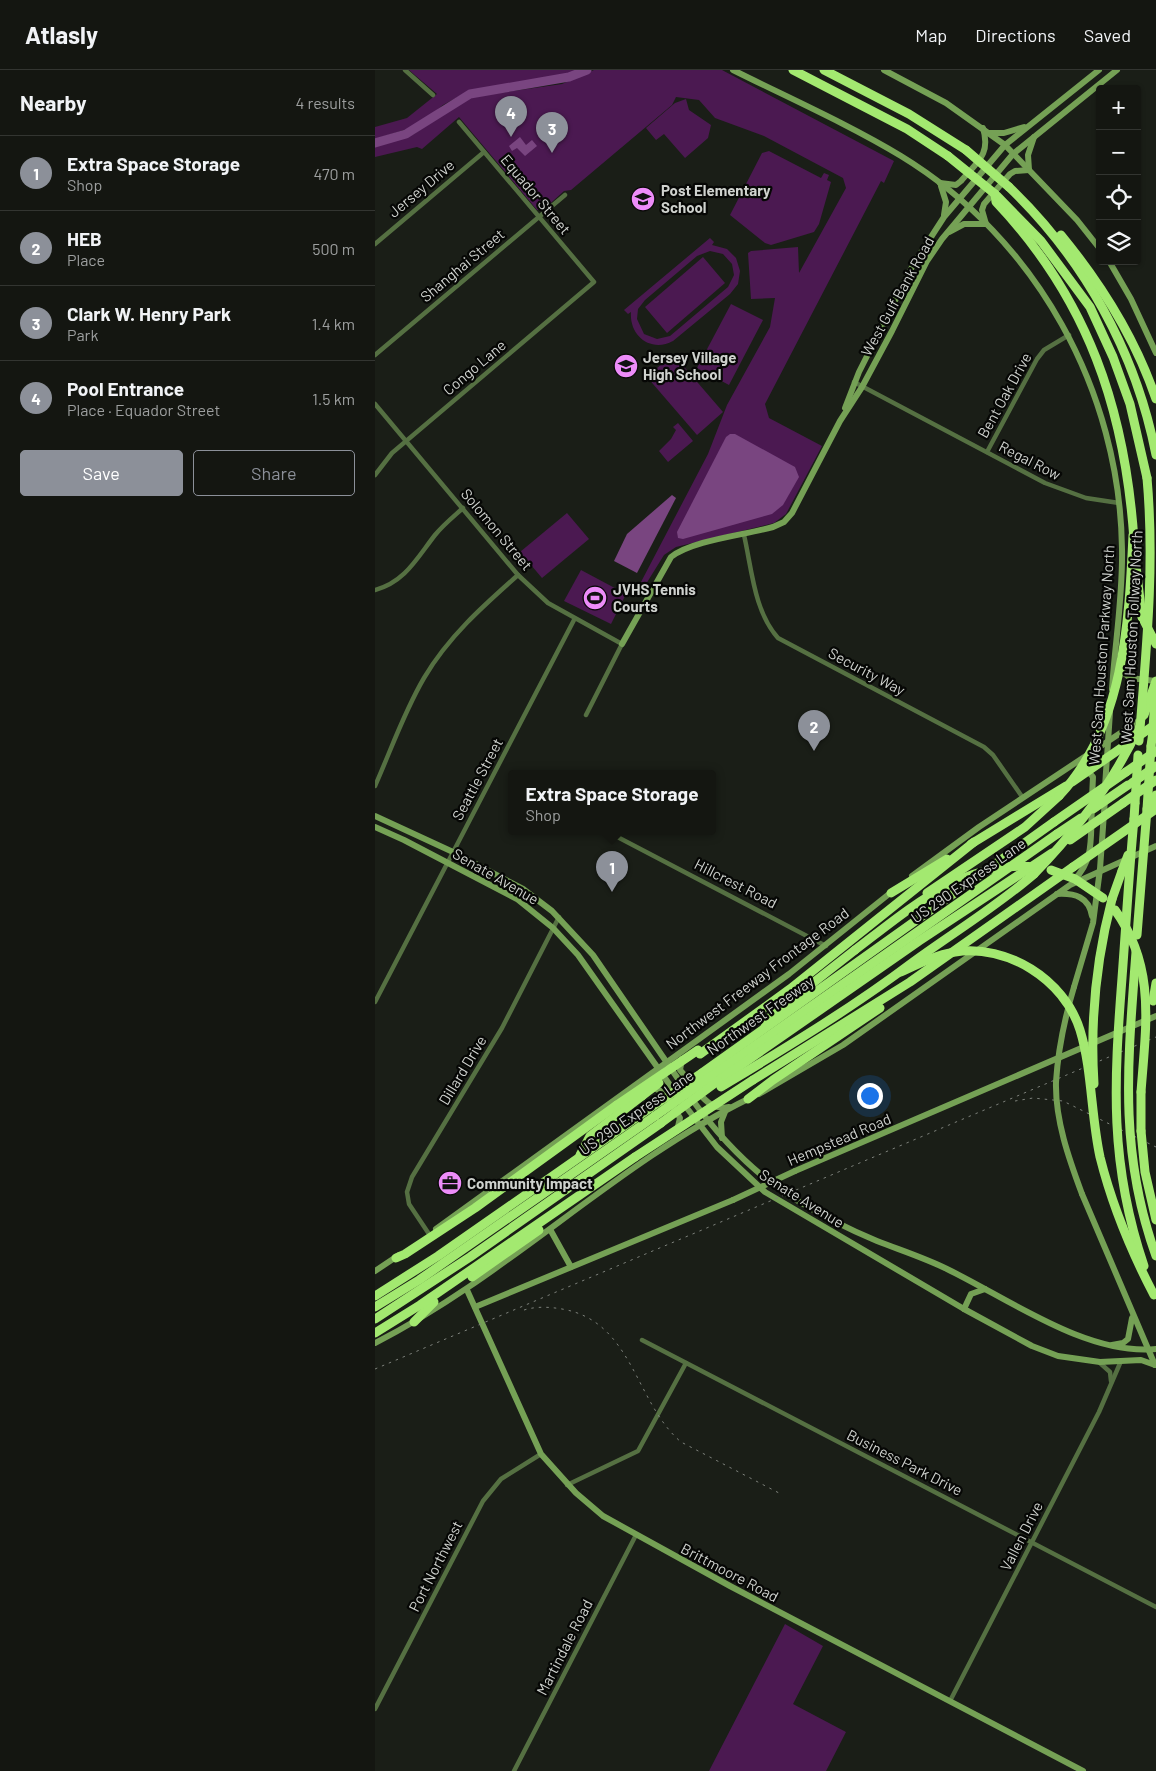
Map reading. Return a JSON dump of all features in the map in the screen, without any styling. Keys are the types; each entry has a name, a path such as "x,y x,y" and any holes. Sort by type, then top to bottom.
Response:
{"highway":[{"name":"West Sam Houston Tollway North","path":"793,70 907,129 948,156 995,194 1041,240 1090,307 1113,357 1130,404 1147,478 1151,525 1150,600 1115,1069 1115,1112 1121,1177 1128,1214 1155,1297"},
{"path":"824,70 923,122 966,150 1015,192 1072,259 1108,317 1138,387 1156,455"},
{"path":"995,194 996,202 1039,251 1056,277 1094,349 1107,388 1129,482 1140,609 1142,618 1156,644"},
{"path":"1021,199 1032,202 1082,260 1125,325 1156,398"},
{"path":"913,908 922,896 1025,827 1046,809 1063,791 1093,746 1115,690 1123,652 1128,621 1133,535"},
{"name":"West Sam Houston Tollway North","path":"1156,682 1127,1095 1129,1138 1135,1179 1156,1256"},
{"path":"375,1319 470,1258 661,1124 700,1095 715,1078 804,1037 901,972 1014,891 1065,842 1089,813 1113,776 1139,727 1156,682"},
{"path":"891,893 1066,786 1156,724"},
{"name":"Northwest Freeway","path":"715,1078 762,1031 1156,751"},
{"name":"US 290 Express Lane","path":"375,1307 427,1275 653,1112 715,1078 1057,834 1156,766"},
{"name":"Northwest Freeway","path":"715,1078 1060,847 1156,780"},
{"path":"1119,1217 1103,1146 1095,1098 1092,1063 1094,1001 1099,957 1112,899 1132,843 1156,795"},
{"path":"375,1333 420,1305 635,1157 753,1080 911,982 1156,809"},
{"path":"396,1258 475,1208 617,1105 747,1020 868,929 974,842"},
{"path":"762,1031 771,1015 913,908 953,882 993,867 1035,866 1075,879 1109,904 1135,938 1148,978 1152,1018"},
{"path":"901,972 942,955 955,952 982,952 1009,958 1028,967 1055,988 1073,1014 1081,1034 1094,1126 1109,1188 1132,1252 1155,1297"},
{"path":"748,1099 892,999 911,982"},
{"path":"1156,983 1141,1097 1141,1131 1145,1172 1156,1220"},
{"path":"579,1158 589,1136 699,1052"},
{"path":"375,1296 431,1260 579,1158 653,1112"},
{"path":"414,1322 429,1306 517,1247 600,1185 614,1172"}],"main road":[{"name":"West Sam Houston Parkway North","path":"733,70 901,156 939,183 986,224 1033,278 1069,335 1083,365 1104,422 1111,450 1119,503 1122,549 1100,869 1093,923 1065,1019 1056,1082 1064,1139 1082,1194 1155,1366"},
{"path":"884,70 946,103 1005,146 1077,220 1096,244"},
{"name":"West Gulf Bank Road","path":"840,421 855,382 913,265 943,217 1005,146 1099,70"},
{"name":"West Gulf Bank Road","path":"623,644 671,557 679,551 699,544 773,527 784,522 792,513 840,421 862,387 924,267 946,234 1013,154 1117,70"},
{"path":"986,131 1004,133 1028,126"},
{"path":"943,217 946,202 939,183 956,185 985,151 987,143 986,131"},
{"path":"1029,170 1028,154 1035,135"},
{"path":"946,234 964,224 986,224 982,210 984,204 1010,174 1015,171 1029,170"},
{"path":"1111,265 1153,335 1156,353"},
{"path":"1113,662 1121,673 1130,678 1156,682"},
{"name":"Northwest Freeway Frontage Road","path":"375,1271 396,1258 826,946 936,857 1071,768 1156,709"},
{"path":"1070,885 1085,869 1089,859 1093,777 1084,768 1071,768"},
{"name":"Senate Avenue","path":"375,816 453,852 523,889 559,917 593,955 666,1062 722,1139 735,1152 792,1197 851,1229 946,1268 1076,1335 1106,1346 1147,1350 1156,1349"},
{"name":"Senate Avenue","path":"375,827 448,862 517,899 553,928 578,955 699,1126 729,1160 772,1197 964,1309 1032,1346 1057,1356 1100,1362 1141,1360 1155,1366"},
{"path":"375,1343 467,1290 699,1126 803,1070 843,1045 1070,885 1100,869 1130,859 1156,846"},
{"path":"1056,894 1071,893 1081,896 1089,905 1093,923"},
{"name":"Hempstead Road","path":"475,1307 733,1200 1152,1018"},
{"path":"688,1046 681,1061 680,1070 705,1101 721,1109 737,1106"},
{"path":"628,1088 651,1086 662,1092 680,1118 671,1144"},
{"path":"722,1139 721,1122 725,1112"},
{"path":"551,1230 571,1268"},
{"name":"Brittmoore Road","path":"467,1290 541,1454 567,1485 603,1516 1083,1771"},
{"path":"964,1309 971,1294 987,1290"},
{"path":"1106,1346 1127,1341 1131,1334 1133,1317"}],"street":[{"path":"405,70 433,95"},
{"name":"Equador Street","path":"459,122 593,282"},
{"name":"Jersey Drive","path":"375,244 484,152"},
{"name":"Shanghai Street","path":"375,355 565,195"},
{"name":"Congo Lane","path":"375,475 383,462 593,282"},
{"name":"Bent Oak Drive","path":"987,452 1037,359 1045,350 1069,335"},
{"name":"Regal Row","path":"855,382 1060,490 1093,500 1119,503"},
{"name":"Solomon Street","path":"375,404 518,575 548,603 574,620 623,644"},
{"path":"375,590 403,576 443,525 463,508"},
{"name":"Security Way","path":"744,535 759,606 767,625 778,638 984,747 993,755 1023,798"},
{"path":"375,786 415,696 436,658 466,622 518,575"},
{"name":"Seattle Street","path":"375,1002 574,620"},
{"name":"West Gulf Bank Road","path":"586,715 623,644"},
{"name":"Hillcrest Road","path":"614,835 826,946"},
{"name":"Dillard Drive","path":"429,1234 409,1204 407,1192 412,1177 501,1028 559,917"},
{"name":"Business Park Drive","path":"642,1340 1156,1607"},
{"name":"Vallen Drive","path":"950,1701 1099,1412 1121,1361"},
{"path":"1100,1362 1110,1372 1111,1382"},
{"path":"567,1485 638,1450 686,1363"},
{"name":"Port Northwest","path":"375,1709 483,1501 501,1479 541,1454"},
{"name":"Martindale Road","path":"514,1771 636,1535"}],"shaded area":[{"path":"409,70 579,70 552,79 465,93 443,105 417,126 375,139 375,127 407,118 437,94"},
{"path":"594,70 722,70 894,161 884,183 881,181 765,404 769,418 822,446 786,514 774,523 676,547 664,555 646,584 641,582 708,454 727,405 770,327 775,298 751,299 748,253 751,251 798,247 799,273 846,188 843,178 764,136 715,118 699,100 676,97 672,105 571,190 564,191 543,210 537,210 459,117 422,149 417,147 375,157 375,146 414,134 459,102 472,97 562,84"},
{"path":"686,99 689,110 711,125 708,138 685,158 664,134 656,140 646,128 675,103"},
{"path":"520,137 526,145 532,140 537,146 525,156 517,148 512,151 509,146"},
{"path":"769,151 821,178 824,173 829,175 827,180 831,182 819,224 814,232 771,245 765,243 730,215 762,153"},
{"path":"710,238 714,242 712,245 727,249 736,258 740,271 738,284 730,294 673,341 657,345 643,340 638,335 631,321 631,312 628,314 624,310","holes":["710,251 723,254 732,264 734,275 728,287 670,336 657,339 644,334 637,319 638,309 645,300 697,256"]},
{"path":"703,257 725,283 667,333 645,307"},
{"path":"731,304 763,320 729,385 697,368"},
{"path":"673,354 723,412 697,435 647,377"},
{"path":"678,423 693,441 668,462 659,451 671,439 676,430 673,427"},
{"path":"730,434 735,434 795,467 799,477 783,505 772,514 683,539 678,538 677,532 726,437"},
{"path":"672,495 676,498 637,573 614,561 627,534"},
{"path":"567,513 589,539 542,578 520,552"},
{"name":"JVHS Tennis Courts","path":"581,570 626,594 611,624 564,601"},
{"path":"785,1624 823,1646 793,1704 846,1732 826,1771 709,1771"}],"waterway":[{"path":"375,143 406,134 470,94 569,77 587,70"}],"railway":[{"path":"375,1369 1156,1037"},
{"path":"1015,1101 1033,1098 1063,1101 1156,1147"},
{"path":"524,1310 543,1307 562,1309 586,1317 604,1329 619,1346 666,1426 681,1442 779,1493"}],"place":[{"name":"Pool Entrance","path":"511,137"},
{"name":"Clark W. Henry Park","path":"552,153"},
{"name":"Post Elementary School","path":"643,199"},
{"name":"Jersey Village High School","path":"626,366"},
{"name":"JVHS Tennis Courts","path":"595,598"},
{"name":"HEB","path":"814,751"},
{"name":"Extra Space Storage","path":"612,892"},
{"name":"Community Impact","path":"450,1183"}]}
